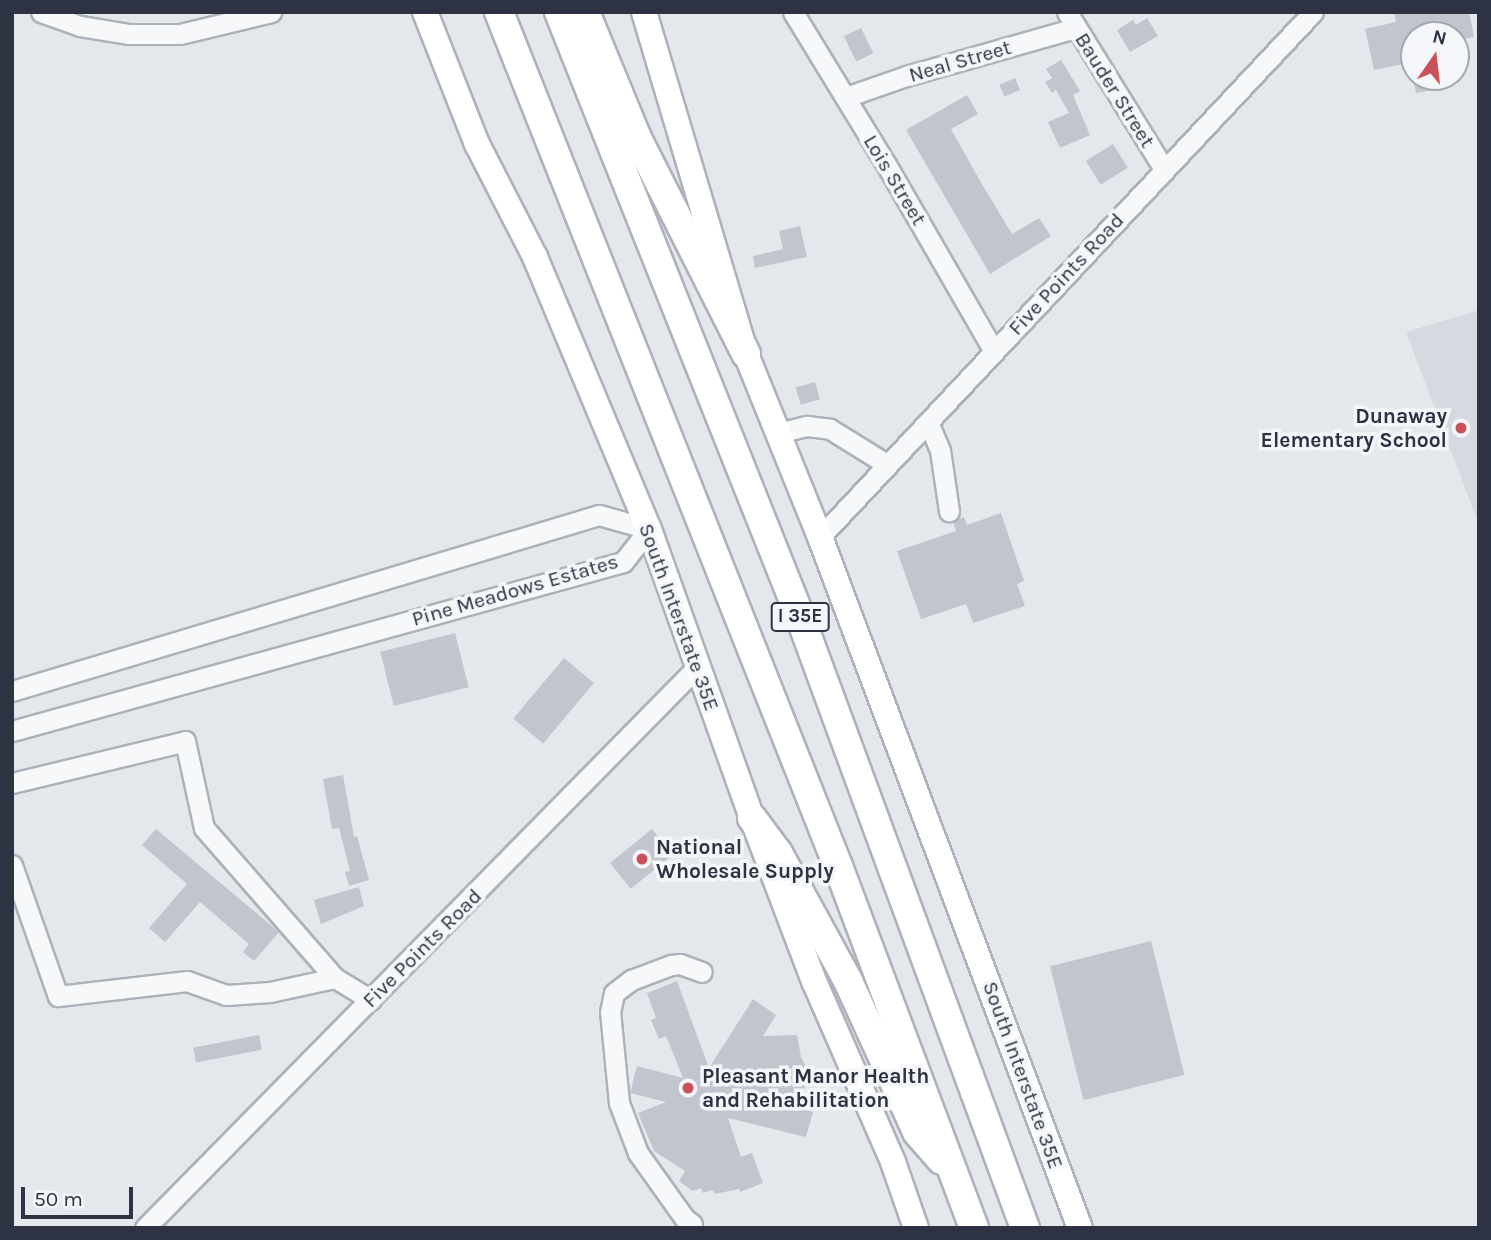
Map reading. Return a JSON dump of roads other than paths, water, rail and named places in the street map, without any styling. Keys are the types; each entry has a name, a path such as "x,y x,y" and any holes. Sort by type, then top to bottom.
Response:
{"highway":[{"name":"I 35E","path":"499,12 838,866 974,1228"},
{"name":"I 35E","path":"559,12 799,614 1025,1228"},
{"path":"585,12 636,136 746,354"},
{"path":"752,818 778,853 848,981 917,1132 954,1176"}],"main road":[{"name":"South Interstate 35E","path":"425,12 478,144 535,257 649,529 696,667 814,981 893,1162 916,1228"},
{"name":"South Interstate 35E","path":"644,12 746,354 820,537 1080,1228"}],"street":[{"path":"41,12 80,26 129,34 180,34 271,12"},
{"name":"Lois Street","path":"793,12 846,97 994,351"},
{"name":"Five Points Road","path":"820,537 1313,12"},
{"name":"Neal Street","path":"846,97 1072,20"},
{"name":"Bauder Street","path":"1072,20 1164,169"},
{"path":"928,422 940,450 949,511"},
{"path":"778,433 807,426 831,429 888,465"},
{"name":"Pine Meadows Estates","path":"12,691 599,515 649,529 623,562 12,731"},
{"name":"Five Points Road","path":"145,1228 696,667"},
{"path":"12,783 185,741 204,828 335,978 371,1000"},
{"path":"12,865 58,996 187,981 226,995 237,995 270,992 335,978"},
{"path":"692,1224 685,1219 638,1153 620,1103 610,1012 614,993 631,980 671,965 680,964 702,972"}],"place":[{"name":"Dunaway Elementary School","path":"1461,428"},
{"name":"National Wholesale Supply","path":"642,859"},
{"name":"Pleasant Manor Health and Rehabilitation","path":"688,1088"}]}
